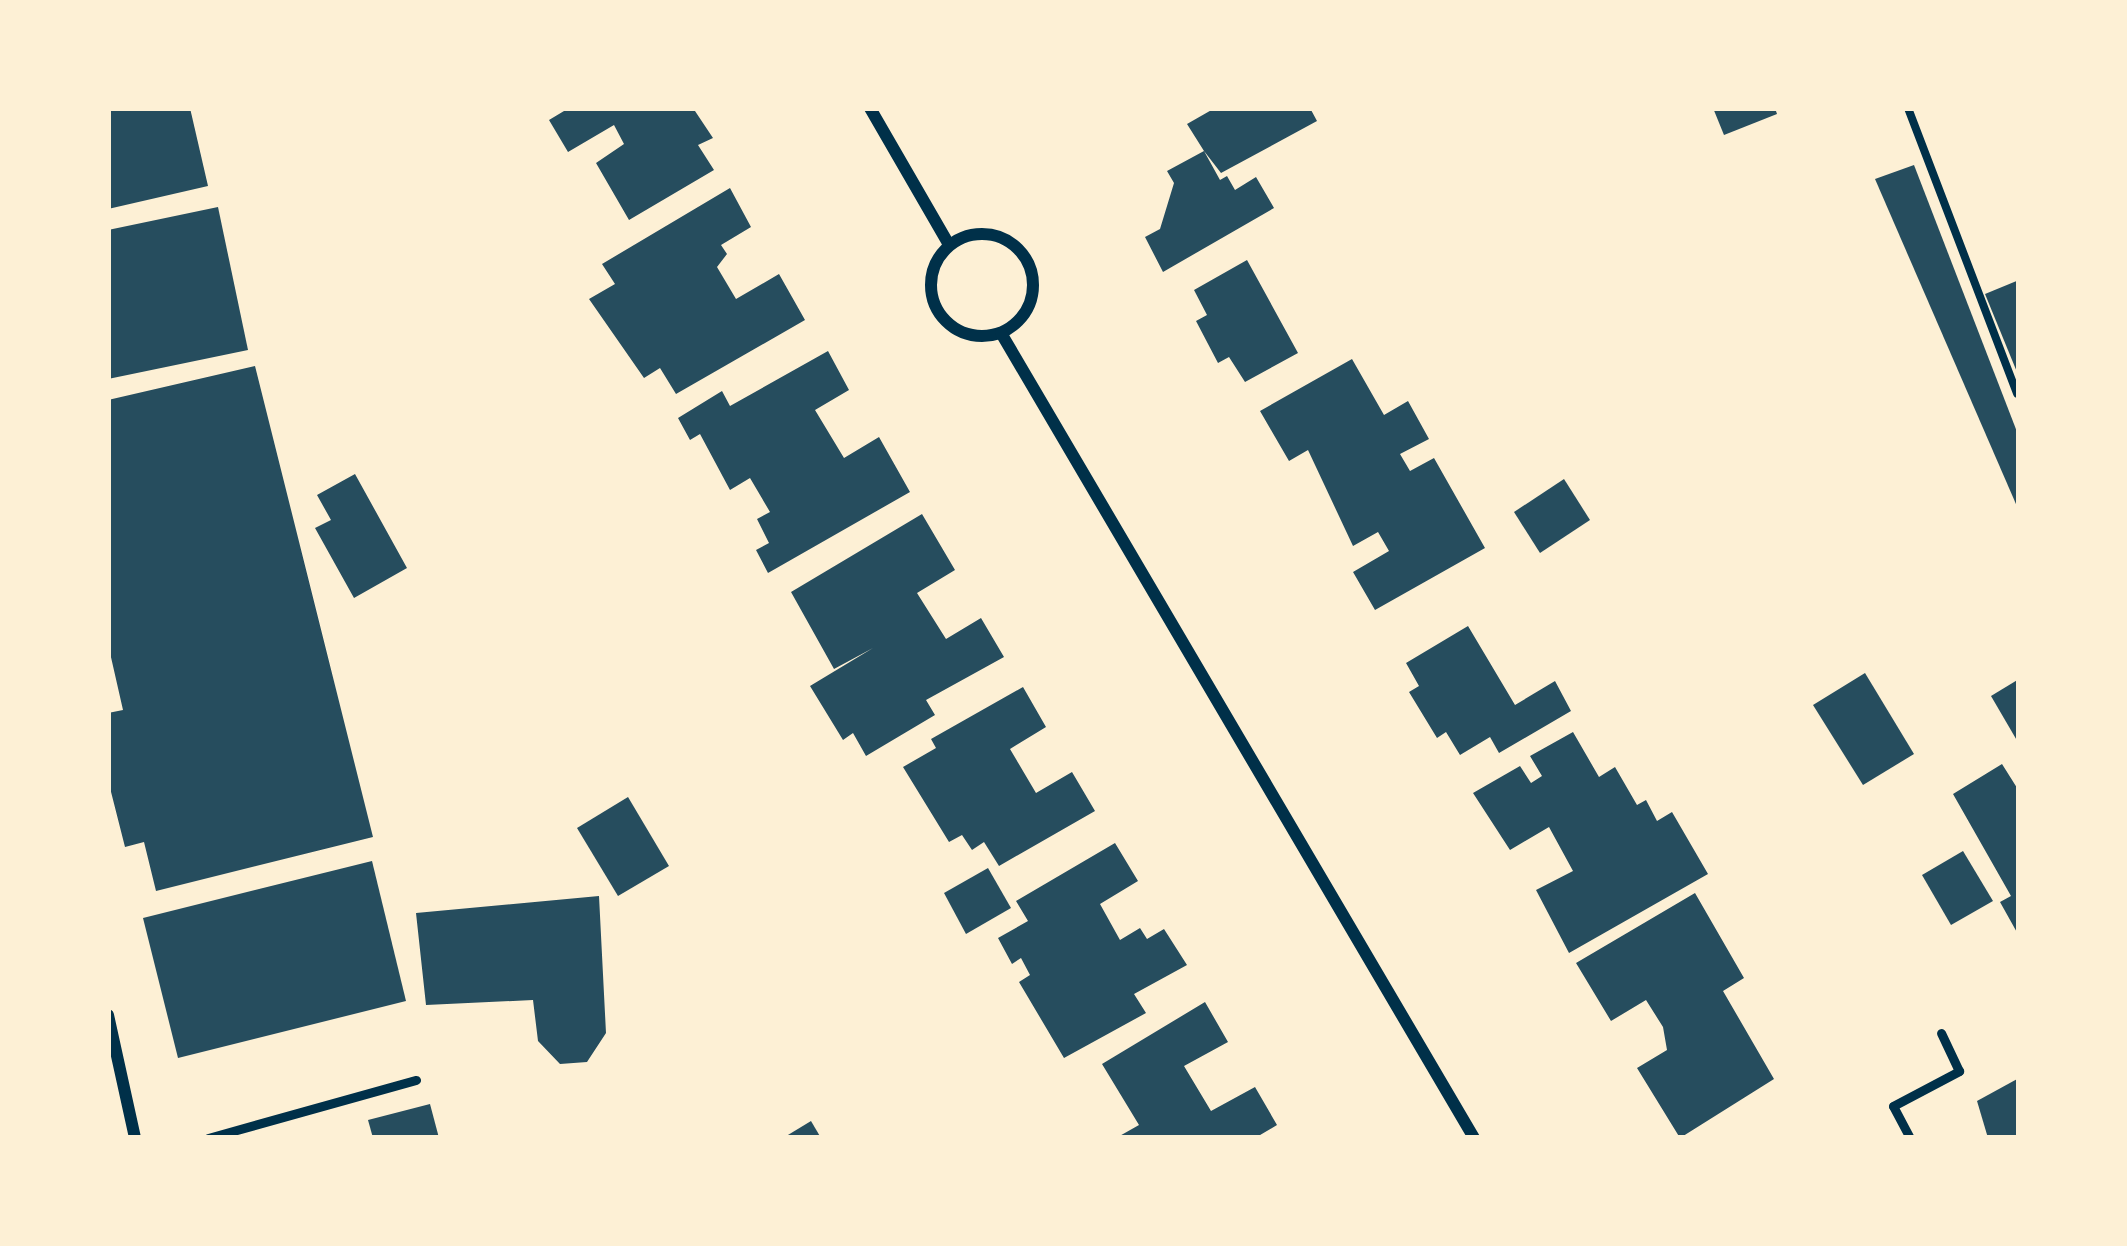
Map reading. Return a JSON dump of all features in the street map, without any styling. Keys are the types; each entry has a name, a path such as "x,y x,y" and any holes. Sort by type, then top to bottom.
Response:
{"street":[{"path":"870,108 949,245"},
{"path":"982,233 1026,259 1027,310 1001,333 954,328 934,304 933,272 949,245 982,233"},
{"path":"1001,333 1474,1138"},
{"path":"108,1015 135,1138"}],"lane":[{"path":"1910,1138 1894,1106 1959,1071 1941,1034"},
{"path":"208,1138 416,1080"}],"path":[{"path":"1908,108 2017,394"}],"building":[{"path":"108,108 190,108 208,186 108,209"},
{"path":"569,108 693,108 713,138 698,145 714,170 629,220 596,163 624,144 614,125 568,152 549,120"},
{"path":"1215,108 1310,108 1317,121 1221,173 1187,124"},
{"path":"1713,108 1775,108 1777,114 1724,135"},
{"path":"1204,151 1220,180 1227,176 1235,190 1256,177 1274,208 1163,272 1145,237 1160,229 1174,183 1167,171"},
{"path":"1914,165 2019,437 2019,511 1875,179"},
{"path":"730,188 751,227 721,245 727,254 717,267 736,299 779,274 805,320 676,394 660,368 644,378 589,299 615,284 602,264"},
{"path":"218,207 248,350 108,379 108,230"},
{"path":"1247,260 1298,353 1245,382 1229,357 1218,363 1196,321 1207,315 1194,290"},
{"path":"2019,280 2019,377 1985,294"},
{"path":"828,351 849,390 815,410 844,458 879,437 910,492 768,573 756,550 769,543 757,519 770,512 750,478 730,490 700,434 690,440 678,418 722,391 730,406"},
{"path":"1352,359 1384,415 1408,401 1429,439 1400,454 1410,471 1434,458 1485,548 1375,610 1353,572 1389,551 1378,532 1353,546 1308,450 1289,461 1260,411"},
{"path":"255,366 373,837 156,891 144,842 125,847 108,780 108,713 123,710 108,644 108,400"},
{"path":"355,474 407,568 354,598 315,528 331,520 317,495"},
{"path":"1564,479 1590,520 1540,553 1514,512"},
{"path":"922,514 955,570 917,593 946,639 981,618 1004,657 926,700 935,715 866,756 853,733 843,740 810,686 873,648 834,669 791,592"},
{"path":"1468,626 1515,705 1555,681 1571,711 1499,753 1490,737 1460,755 1446,732 1437,738 1409,692 1419,686 1406,663"},
{"path":"1865,673 1914,754 1863,785 1813,705"},
{"path":"2019,679 2019,744 1991,696"},
{"path":"1023,687 1046,727 1010,749 1036,793 1072,772 1095,811 999,866 984,842 972,850 962,835 949,842 903,767 936,748 931,739"},
{"path":"1573,732 1599,777 1615,767 1637,805 1646,800 1657,821 1672,812 1708,874 1569,953 1536,890 1573,871 1549,827 1510,850 1473,793 1520,766 1531,783 1542,776 1530,756"},
{"path":"2002,764 2019,791 2019,936 2000,902 2011,896 1953,794"},
{"path":"628,797 669,866 618,896 577,828"},
{"path":"1115,843 1138,881 1100,904 1120,940 1140,928 1147,939 1164,929 1187,965 1134,994 1146,1013 1064,1058 1019,982 1030,975 1021,958 1012,964 998,938 1028,921 1016,901"},
{"path":"1963,851 1993,901 1951,925 1922,875"},
{"path":"372,861 406,1001 178,1058 143,918"},
{"path":"988,868 1011,908 966,934 944,893"},
{"path":"1695,893 1744,978 1723,991 1774,1079 1680,1138 1637,1068 1667,1050 1663,1027 1646,1000 1611,1021 1576,963"},
{"path":"599,896 606,1033 587,1062 560,1064 538,1041 533,1000 426,1005 416,913"},
{"path":"1205,1002 1228,1042 1184,1066 1211,1111 1255,1087 1277,1125 1255,1138 1116,1138 1139,1125 1102,1064"},
{"path":"2019,1078 2019,1138 1988,1138 1977,1101"},
{"path":"430,1104 439,1138 373,1138 368,1120"},
{"path":"811,1121 821,1138 783,1138"}]}
